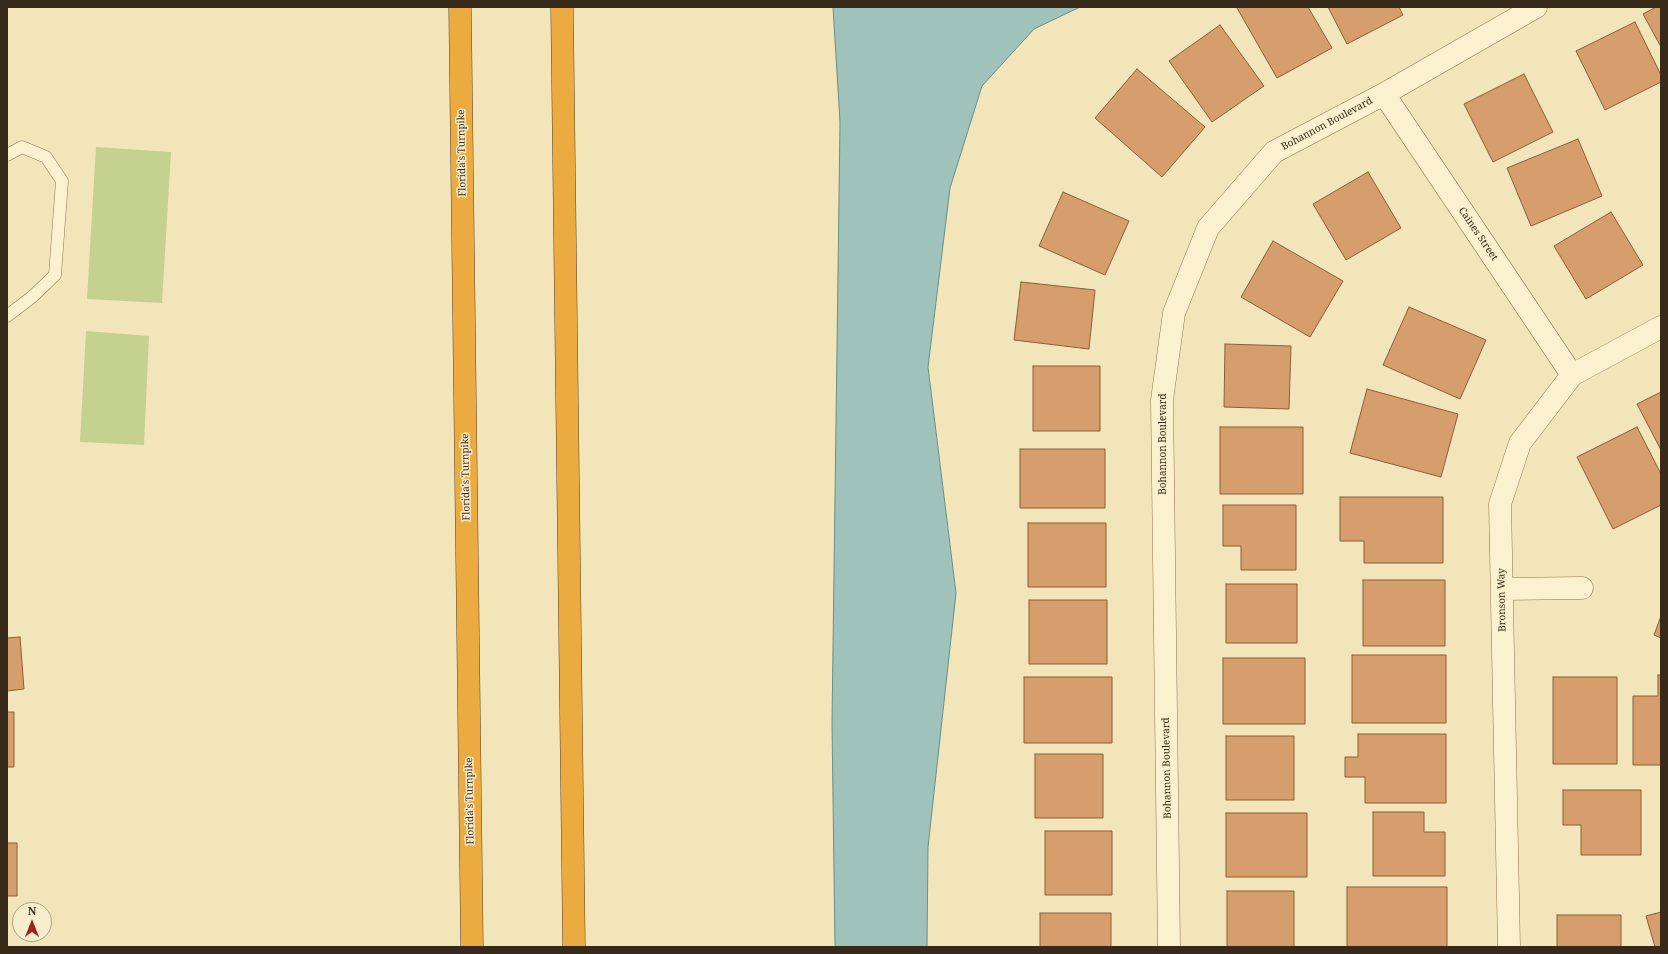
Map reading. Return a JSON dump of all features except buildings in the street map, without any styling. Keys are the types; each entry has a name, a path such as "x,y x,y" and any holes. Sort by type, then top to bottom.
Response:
{"highway":[{"name":"Florida's Turnpike","path":"460,7 472,947"},
{"path":"562,7 574,947"}],"street":[{"name":"Bohannon Boulevard","path":"1170,947 1162,400 1174,313 1208,228 1274,152 1384,94 1536,7"},
{"name":"Caines Street","path":"1384,94 1572,375"},
{"name":"Bronson Way","path":"1508,947 1500,504 1520,443 1572,375 1661,327"},
{"path":"1502,589 1582,588"}],"lane":[{"path":"7,155 22,147 46,157 62,181 56,275 32,297 7,316"}],"green space":[{"path":"96,147 171,152 162,303 87,299"},
{"path":"86,331 149,336 144,445 80,442"}],"water":[{"path":"833,7 1080,7 1034,29 982,86 950,188 928,367 956,593 928,847 927,947 835,947 832,723 840,122"}]}
